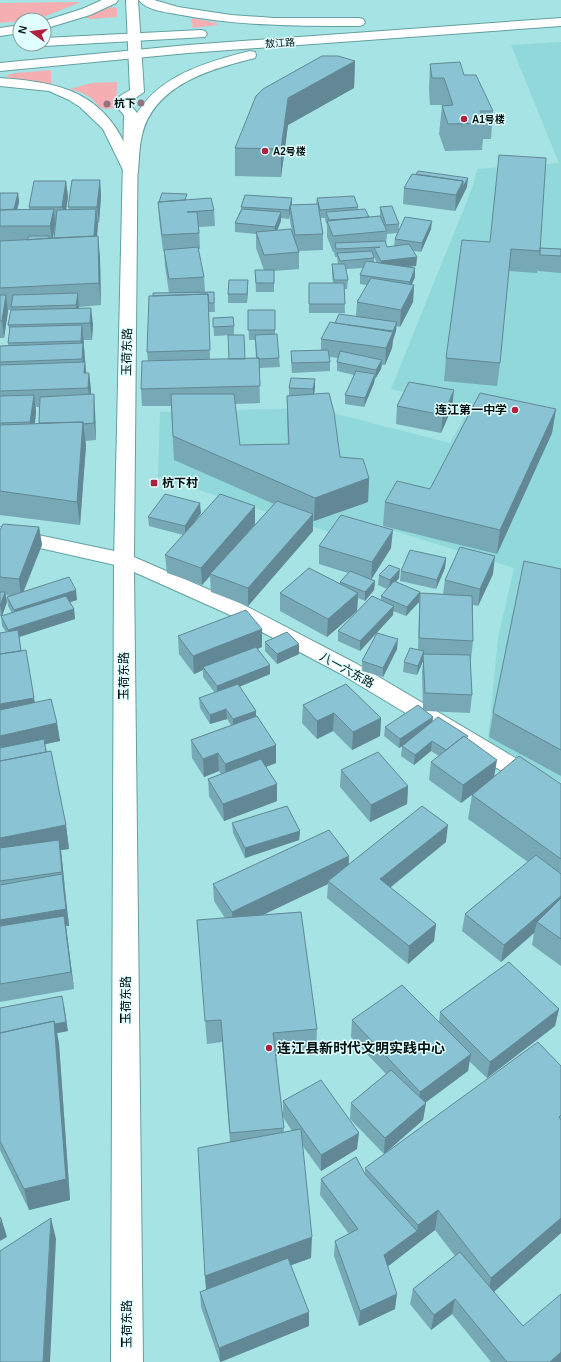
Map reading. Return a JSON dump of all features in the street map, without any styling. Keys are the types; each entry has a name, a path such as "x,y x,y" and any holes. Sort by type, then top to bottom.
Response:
{"main road":[{"path":"52,23 86,12 112,0"},
{"path":"132,0 137,92 157,97"},
{"path":"145,0 167,9 213,18 246,21 359,22"},
{"name":"敖江路","path":"234,31 375,21"},
{"name":"敖江路","path":"0,67 188,49 561,22"},
{"path":"0,32 12,30"},
{"path":"52,42 210,33"},
{"path":"130,172 136,135 141,119 157,97 174,83 225,61 272,51 367,36"},
{"path":"0,82 41,86 70,94 88,106 111,129 130,172"},
{"name":"玉荷东路","path":"127,1362 124,560 131,114 124,107 125,99 137,92"},
{"name":"八一六东路","path":"0,533 124,560 235,609 342,666 561,796"}],"shaded area":[{"path":"81,2 52,13 52,12 12,12 12,22 0,23 0,3"},
{"path":"111,7 117,8 117,17 91,19 84,17"},
{"path":"193,18 217,23 218,25 193,28 191,20"},
{"name":"连江第一中学","path":"561,42 561,782 488,741 498,638 514,568 376,525 330,532 158,477 160,412 313,408 450,443 470,407 391,389 473,186 477,169 559,163 511,45"},
{"path":"51,70 51,84 8,79 7,75 16,73"},
{"path":"117,82 116,105 113,108 106,109 99,107 90,97 70,89 92,83"}],"building":[{"path":"322,56 338,56 355,61 288,98 281,149 235,148 256,96 263,89"},
{"path":"460,62 464,75 476,75 493,111 480,111 485,123 448,124 442,106 453,105 444,78 432,78 430,64"},
{"path":"499,155 546,158 540,251 511,249 500,363 446,358 462,240 490,242"},
{"path":"418,171 468,178 463,187 463,181 416,174"},
{"path":"412,174 463,181 456,195 404,188"},
{"path":"72,180 100,180 97,207 68,207"},
{"path":"34,181 66,181 62,207 29,207"},
{"path":"0,193 18,193 14,209 0,210"},
{"path":"162,193 187,194 185,200 159,202"},
{"path":"245,195 292,198 289,210 241,207"},
{"path":"354,196 358,207 320,210 317,198"},
{"path":"211,198 214,210 187,212 197,212 199,233 162,235 158,202"},
{"path":"318,204 323,234 295,235 290,205"},
{"path":"392,206 399,224 386,225 380,207"},
{"path":"54,209 50,226 0,226 0,210"},
{"path":"96,209 94,236 54,238 57,210"},
{"path":"242,209 281,212 275,227 235,223"},
{"path":"365,209 369,217 329,220 326,212"},
{"path":"380,216 387,231 333,236 327,221"},
{"path":"405,217 432,221 422,243 395,239"},
{"path":"291,229 299,252 264,255 256,232"},
{"path":"29,236 50,236 49,238 27,240"},
{"path":"98,236 99,283 0,288 0,241"},
{"path":"385,241 387,247 409,244 417,257 381,261 374,248 380,247 336,249 335,243"},
{"path":"198,247 204,277 169,279 164,250"},
{"path":"540,248 561,249 561,256 540,255"},
{"path":"372,251 374,258 340,261 337,253"},
{"path":"366,261 415,268 410,282 360,275"},
{"path":"332,264 345,264 348,280 334,280"},
{"path":"255,270 274,270 274,283 256,283"},
{"path":"371,278 414,285 401,310 357,302"},
{"path":"229,280 248,280 247,294 228,294"},
{"path":"309,283 344,283 345,304 309,304"},
{"path":"214,292 214,303 209,303 208,294 153,296 153,293"},
{"path":"78,293 76,305 11,307 13,295"},
{"path":"208,294 210,350 147,352 149,296"},
{"path":"0,295 6,295 2,321 0,321"},
{"path":"91,308 90,323 8,325 11,310"},
{"path":"248,310 275,310 275,330 248,330"},
{"path":"339,314 397,322 393,331 335,323"},
{"path":"233,317 234,326 213,327 213,318"},
{"path":"330,322 393,332 386,348 321,339"},
{"path":"82,325 81,341 8,343 10,327"},
{"path":"277,334 279,358 257,358 255,335"},
{"path":"228,335 244,335 245,359 229,359"},
{"path":"83,343 82,359 0,362 0,346"},
{"path":"328,350 330,362 292,363 291,351"},
{"path":"340,351 382,360 376,370 337,362"},
{"path":"259,358 260,386 141,389 142,361"},
{"path":"85,362 84,373 89,373 88,388 0,391 0,365"},
{"path":"356,371 375,374 365,398 345,395"},
{"path":"291,378 315,379 313,389 289,388"},
{"path":"409,382 454,390 443,415 397,406"},
{"path":"329,393 334,412 340,457 363,459 369,478 315,498 173,436 171,394 234,394 240,445 289,444 287,396"},
{"path":"480,393 556,409 500,530 385,502 397,481 430,489"},
{"path":"94,394 94,423 39,423 40,397"},
{"path":"34,395 30,422 0,423 0,396"},
{"path":"83,422 77,502 0,491 0,425"},
{"path":"165,494 200,503 185,526 148,517"},
{"path":"220,494 255,506 201,568 165,555"},
{"path":"277,501 313,514 248,588 210,574"},
{"path":"341,515 393,530 372,562 319,546"},
{"path":"3,524 39,527 19,579 0,577 0,530"},
{"path":"460,547 495,556 480,589 445,580"},
{"path":"410,550 446,558 437,580 401,571"},
{"path":"524,561 561,569 561,750 493,713"},
{"path":"389,565 400,569 390,580 379,575"},
{"path":"309,568 358,593 328,619 280,593"},
{"path":"350,571 375,581 365,592 340,582"},
{"path":"69,577 76,590 14,610 7,597"},
{"path":"394,581 420,592 407,607 381,596"},
{"path":"0,592 5,592 0,606"},
{"path":"420,593 472,596 473,641 419,638"},
{"path":"66,596 74,609 8,630 1,616"},
{"path":"372,596 394,606 360,641 338,631"},
{"path":"246,610 262,629 193,656 178,636"},
{"path":"18,630 21,651 0,654 0,633"},
{"path":"287,632 299,644 277,654 265,642"},
{"path":"377,633 398,639 383,668 362,661"},
{"path":"256,647 270,665 217,686 203,667"},
{"path":"410,648 424,651 418,666 404,662"},
{"path":"26,650 34,698 0,704 0,654"},
{"path":"423,654 470,655 472,695 425,693"},
{"path":"238,684 256,711 233,719 226,709 210,715 199,698"},
{"path":"346,684 381,718 353,732 334,713 317,721 303,705"},
{"path":"51,699 57,723 0,736 0,710"},
{"path":"418,705 433,717 400,739 385,727"},
{"path":"257,716 276,745 225,764 218,753 203,759 191,740"},
{"path":"438,717 468,736 466,738 464,736 446,750 432,741 415,755 402,746"},
{"path":"464,736 497,760 463,785 431,762"},
{"path":"44,739 46,752 0,761 0,748"},
{"path":"51,751 66,825 0,838 0,761"},
{"path":"378,752 408,786 371,805 341,770"},
{"path":"519,756 561,784 561,859 472,795"},
{"path":"261,759 277,784 223,804 208,779"},
{"path":"287,806 300,831 245,848 232,823"},
{"path":"422,806 448,825 380,879 436,924 409,946 328,881"},
{"path":"329,830 349,856 232,912 213,884"},
{"path":"59,840 62,872 0,881 0,848"},
{"path":"536,855 561,874 561,896 504,945 465,914"},
{"path":"62,874 66,909 0,920 0,885"},
{"path":"561,898 561,939 537,922"},
{"name":"连江县新时代文明实践中心","path":"301,912 317,1029 273,1033 284,1128 230,1133 221,1020 205,1021 197,920"},
{"path":"64,916 71,972 0,984 0,926"},
{"path":"509,962 559,1009 490,1062 440,1012"},
{"path":"402,985 471,1054 420,1092 352,1020"},
{"path":"62,996 66,1022 55,1024 54,1021 0,1033 0,1008"},
{"path":"54,1021 66,1179 24,1189 0,1141 0,1033"},
{"path":"538,1042 561,1066 561,1115 559,1117 561,1120 561,1218 491,1278 438,1210 418,1225 365,1168"},
{"path":"391,1070 426,1103 385,1138 351,1103"},
{"path":"321,1080 359,1133 321,1155 283,1101"},
{"path":"301,1129 312,1237 205,1276 198,1148"},
{"path":"356,1157 365,1174 417,1231 384,1255 397,1294 360,1311 335,1241 358,1229 321,1179"},
{"path":"51,1218 43,1362 0,1362 0,1251"},
{"path":"460,1252 523,1326 561,1294 561,1352 550,1362 507,1362 455,1299 434,1315 413,1289"},
{"path":"288,1258 309,1312 219,1348 200,1292"}],"place":[{"name":"A1号楼","path":"464,119"},
{"name":"A2号楼","path":"265,151"},
{"name":"连江第一中学","path":"515,410"},
{"name":"杭下村","path":"154,483"},
{"name":"连江县新时代文明实践中心","path":"269,1048"}],"district":[{"name":"杭下","path":"125,103"}]}
